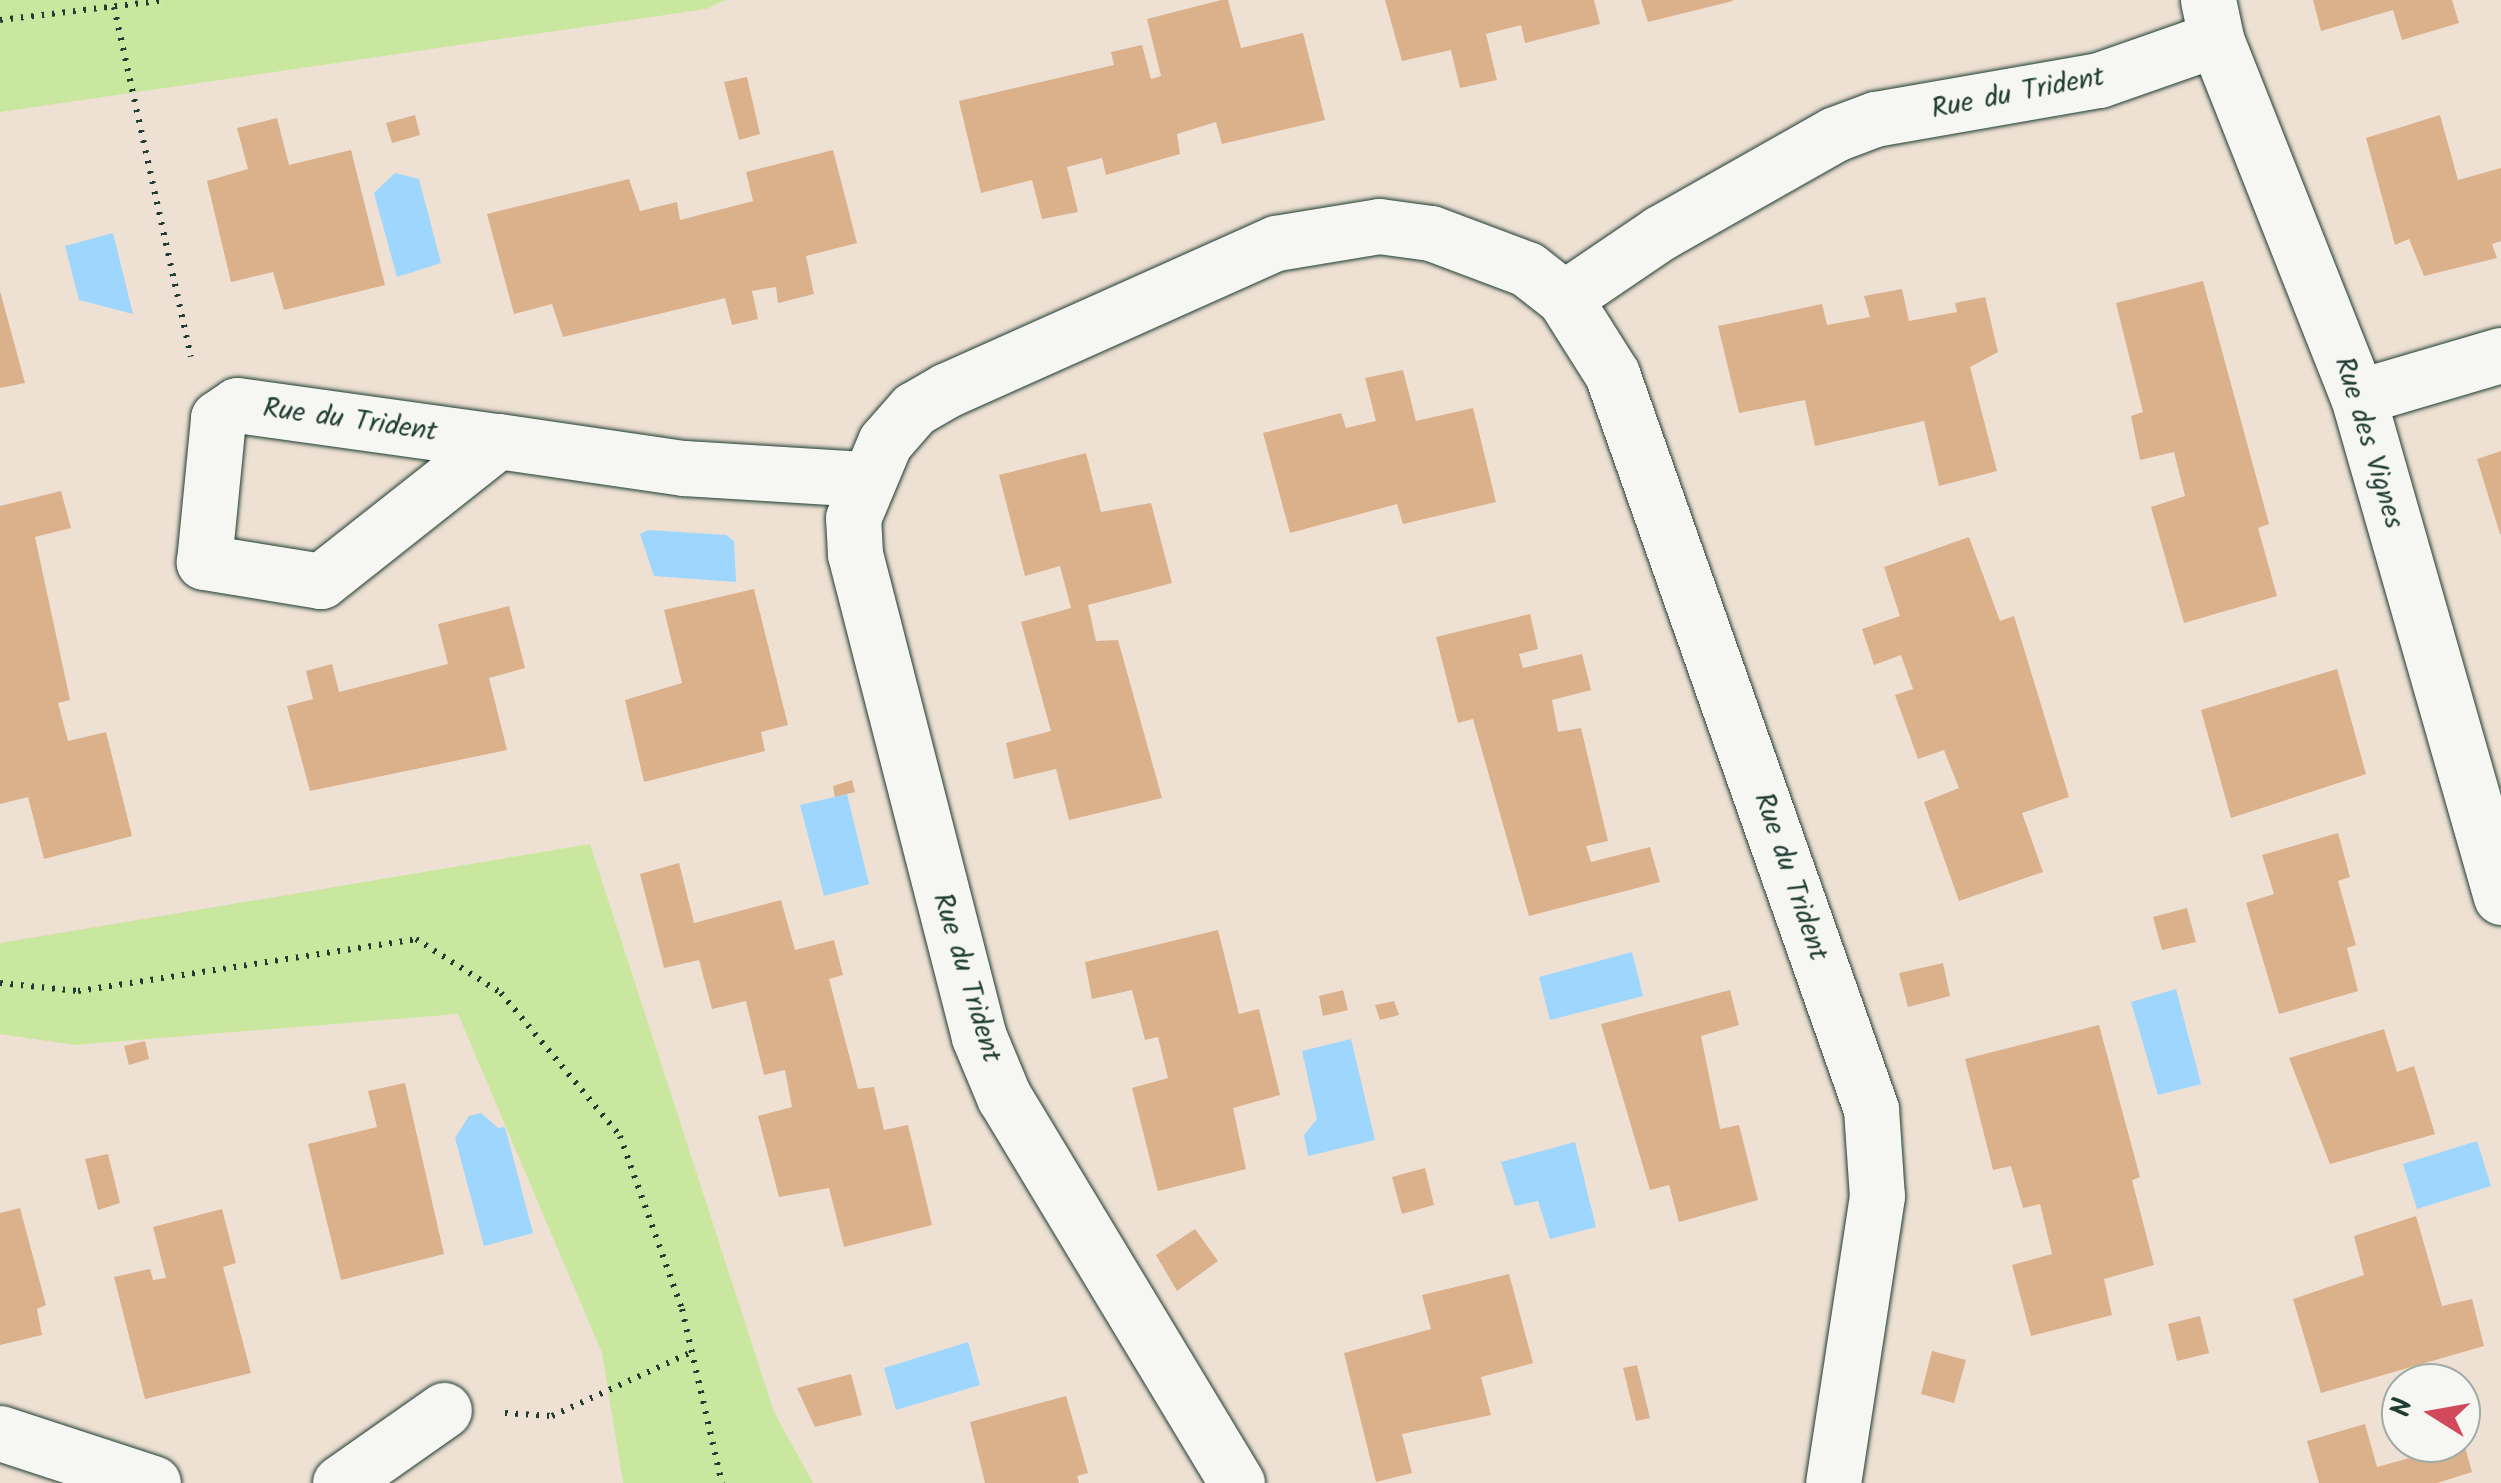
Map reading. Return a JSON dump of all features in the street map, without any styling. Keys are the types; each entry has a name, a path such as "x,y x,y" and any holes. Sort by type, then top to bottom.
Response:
{"street":[{"name":"Rue du Trident","path":"1564,298 1660,233 1835,134 1876,119 2099,80 2212,19"},
{"name":"Rue des Vignes","path":"2212,19 2358,397 2501,897"},
{"name":"Rue du Trident","path":"1236,1483 1004,1096 979,1037 855,554 853,518 864,479 914,409 947,390 1276,243 1379,226 1431,232 1514,262 1564,298 1612,374 1871,1109 1877,1196 1833,1483"},
{"path":"2358,397 2501,355"},
{"name":"Rue du Trident","path":"498,441 332,574 309,582 204,562 218,418 225,408 498,441 684,468 864,479"},
{"path":"340,1483 444,1410"},
{"path":"0,1433 154,1483"}],"path":[{"path":"0,20 168,0"},
{"path":"114,8 190,356 225,408"},
{"path":"0,983 78,990 416,939 501,993 620,1136 692,1352 722,1483"},
{"path":"444,1410 552,1416 692,1352"}],"green space":[{"path":"0,0 725,0 706,9 0,112"},
{"path":"590,844 774,1412 813,1483 623,1483 602,1353 458,1014 75,1045 0,1034 0,943"}],"water":[{"path":"395,173 419,179 441,263 397,277 374,193"},
{"path":"113,233 133,314 79,300 65,246"},
{"path":"649,530 726,535 734,541 736,582 654,576 640,534"},
{"path":"847,794 869,884 824,896 800,805"},
{"path":"1632,952 1643,996 1550,1020 1539,977"},
{"path":"2176,989 2201,1084 2158,1095 2131,1002"},
{"path":"1351,1039 1375,1140 1308,1156 1304,1135 1317,1119 1302,1051"},
{"path":"481,1113 498,1128 505,1127 533,1233 484,1246 455,1138 469,1116"},
{"path":"2477,1141 2491,1186 2417,1209 2403,1164"},
{"path":"1575,1142 1596,1227 1550,1239 1538,1201 1515,1206 1501,1162"},
{"path":"968,1342 980,1385 896,1410 884,1368"}],"building":[{"path":"1228,0 1241,48 1303,33 1325,120 1222,144 1216,122 1177,134 1180,154 1106,175 1102,158 1067,167 1078,212 1042,219 1032,180 981,193 959,101 1114,65 1111,52 1142,45 1151,79 1161,76 1147,19"},
{"path":"1385,0 1594,0 1600,24 1525,43 1521,25 1486,34 1497,80 1460,88 1451,50 1402,61"},
{"path":"1641,0 1732,0 1733,1 1648,22"},
{"path":"2313,0 2452,0 2459,23 2402,40 2393,10 2321,31"},
{"path":"747,77 760,134 739,140 724,82"},
{"path":"415,115 420,135 392,143 386,123"},
{"path":"2440,115 2458,180 2501,168 2501,241 2492,244 2497,258 2424,276 2409,239 2395,245 2366,138"},
{"path":"277,118 289,165 351,150 385,285 284,310 273,272 231,282 207,181 248,169 237,128"},
{"path":"833,150 857,243 806,256 814,294 778,303 776,287 752,291 758,319 732,325 725,298 563,337 552,304 514,314 487,214 629,179 640,211 677,202 680,220 753,201 746,172"},
{"path":"2203,281 2269,524 2258,528 2277,596 2184,623 2151,507 2185,496 2174,452 2140,460 2131,416 2143,412 2116,303"},
{"path":"1902,289 1909,321 1957,312 1955,303 1985,297 1998,352 1970,367 1997,471 1939,486 1924,421 1815,446 1805,400 1739,413 1718,326 1822,304 1827,325 1870,317 1864,296"},
{"path":"0,291 25,383 0,388"},
{"path":"1403,370 1416,421 1473,408 1496,502 1403,524 1397,504 1290,533 1263,433 1341,413 1346,428 1376,421 1365,378"},
{"path":"2501,451 2501,534 2500,534 2477,459"},
{"path":"1086,453 1101,512 1151,503 1172,583 1088,605 1096,641 1118,640 1162,798 1069,820 1056,769 1014,779 1006,743 1051,731 1021,622 1071,608 1060,566 1025,576 999,475"},
{"path":"61,491 71,528 35,537 70,700 58,703 68,741 106,732 132,836 44,859 28,797 0,804 0,506"},
{"path":"1969,537 2000,621 2014,616 2069,797 2022,813 2043,872 1959,901 1924,802 1959,788 1944,750 1918,759 1895,695 1913,689 1901,655 1874,665 1862,629 1900,616 1884,567"},
{"path":"754,589 788,725 761,732 765,751 644,782 625,700 682,683 664,610"},
{"path":"509,606 525,668 489,678 507,750 310,791 287,706 313,699 306,671 332,664 339,692 448,664 438,624"},
{"path":"1530,614 1538,649 1519,654 1523,668 1582,654 1591,690 1552,700 1558,732 1581,728 1608,841 1586,846 1591,862 1650,847 1660,882 1529,916 1473,719 1458,723 1436,637"},
{"path":"2337,669 2366,774 2231,818 2201,710"},
{"path":"852,780 855,792 835,797 833,786"},
{"path":"2338,833 2350,877 2338,881 2356,945 2347,948 2358,991 2279,1014 2246,903 2274,894 2262,855"},
{"path":"679,863 694,923 781,900 795,950 834,940 843,975 829,979 858,1089 874,1087 884,1130 908,1125 932,1225 844,1247 829,1188 779,1197 758,1116 792,1107 785,1070 764,1075 746,1001 712,1009 699,960 664,968 640,874"},
{"path":"2187,908 2196,942 2162,950 2153,917"},
{"path":"1218,930 1239,1014 1259,1009 1280,1095 1233,1108 1246,1169 1158,1191 1132,1088 1168,1078 1158,1037 1145,1040 1132,990 1092,999 1085,962"},
{"path":"1943,963 1950,996 1908,1007 1899,973"},
{"path":"1343,990 1348,1010 1323,1016 1319,996"},
{"path":"1730,990 1739,1025 1701,1036 1720,1129 1739,1125 1758,1200 1679,1222 1669,1185 1650,1190 1601,1024"},
{"path":"1394,1001 1399,1015 1380,1020 1375,1005"},
{"path":"2099,1025 2140,1177 2132,1180 2154,1265 2104,1279 2112,1315 2031,1336 2012,1265 2052,1254 2040,1204 2023,1208 2011,1166 1993,1170 1965,1059"},
{"path":"2384,1029 2397,1072 2414,1066 2435,1134 2330,1164 2289,1058"},
{"path":"145,1041 149,1059 129,1065 124,1046"},
{"path":"405,1083 444,1254 341,1280 308,1144 377,1127 368,1091"},
{"path":"108,1154 120,1203 98,1210 85,1159"},
{"path":"1425,1168 1434,1205 1402,1214 1392,1177"},
{"path":"20,1208 46,1305 37,1309 42,1335 0,1345 0,1213"},
{"path":"222,1209 236,1263 223,1267 251,1373 145,1399 114,1277 150,1269 153,1280 166,1278 153,1227"},
{"path":"2416,1216 2442,1306 2472,1299 2484,1346 2425,1363 2381,1363 2381,1376 2321,1393 2293,1299 2364,1275 2354,1236"},
{"path":"1195,1229 1218,1261 1177,1291 1156,1255"},
{"path":"1509,1274 1533,1363 1481,1377 1491,1415 1402,1434 1412,1473 1376,1482 1344,1353 1431,1329 1422,1295"},
{"path":"2200,1316 2209,1353 2177,1361 2168,1324"},
{"path":"1932,1351 1966,1360 1954,1403 1921,1394"},
{"path":"1637,1365 1650,1418 1636,1421 1623,1368"},
{"path":"851,1374 862,1415 815,1427 797,1388"},
{"path":"1066,1396 1088,1473 1077,1476 1079,1483 985,1483 970,1422"},
{"path":"2365,1424 2377,1467 2392,1463 2470,1463 2472,1472 2437,1483 2319,1483 2307,1441"}]}
